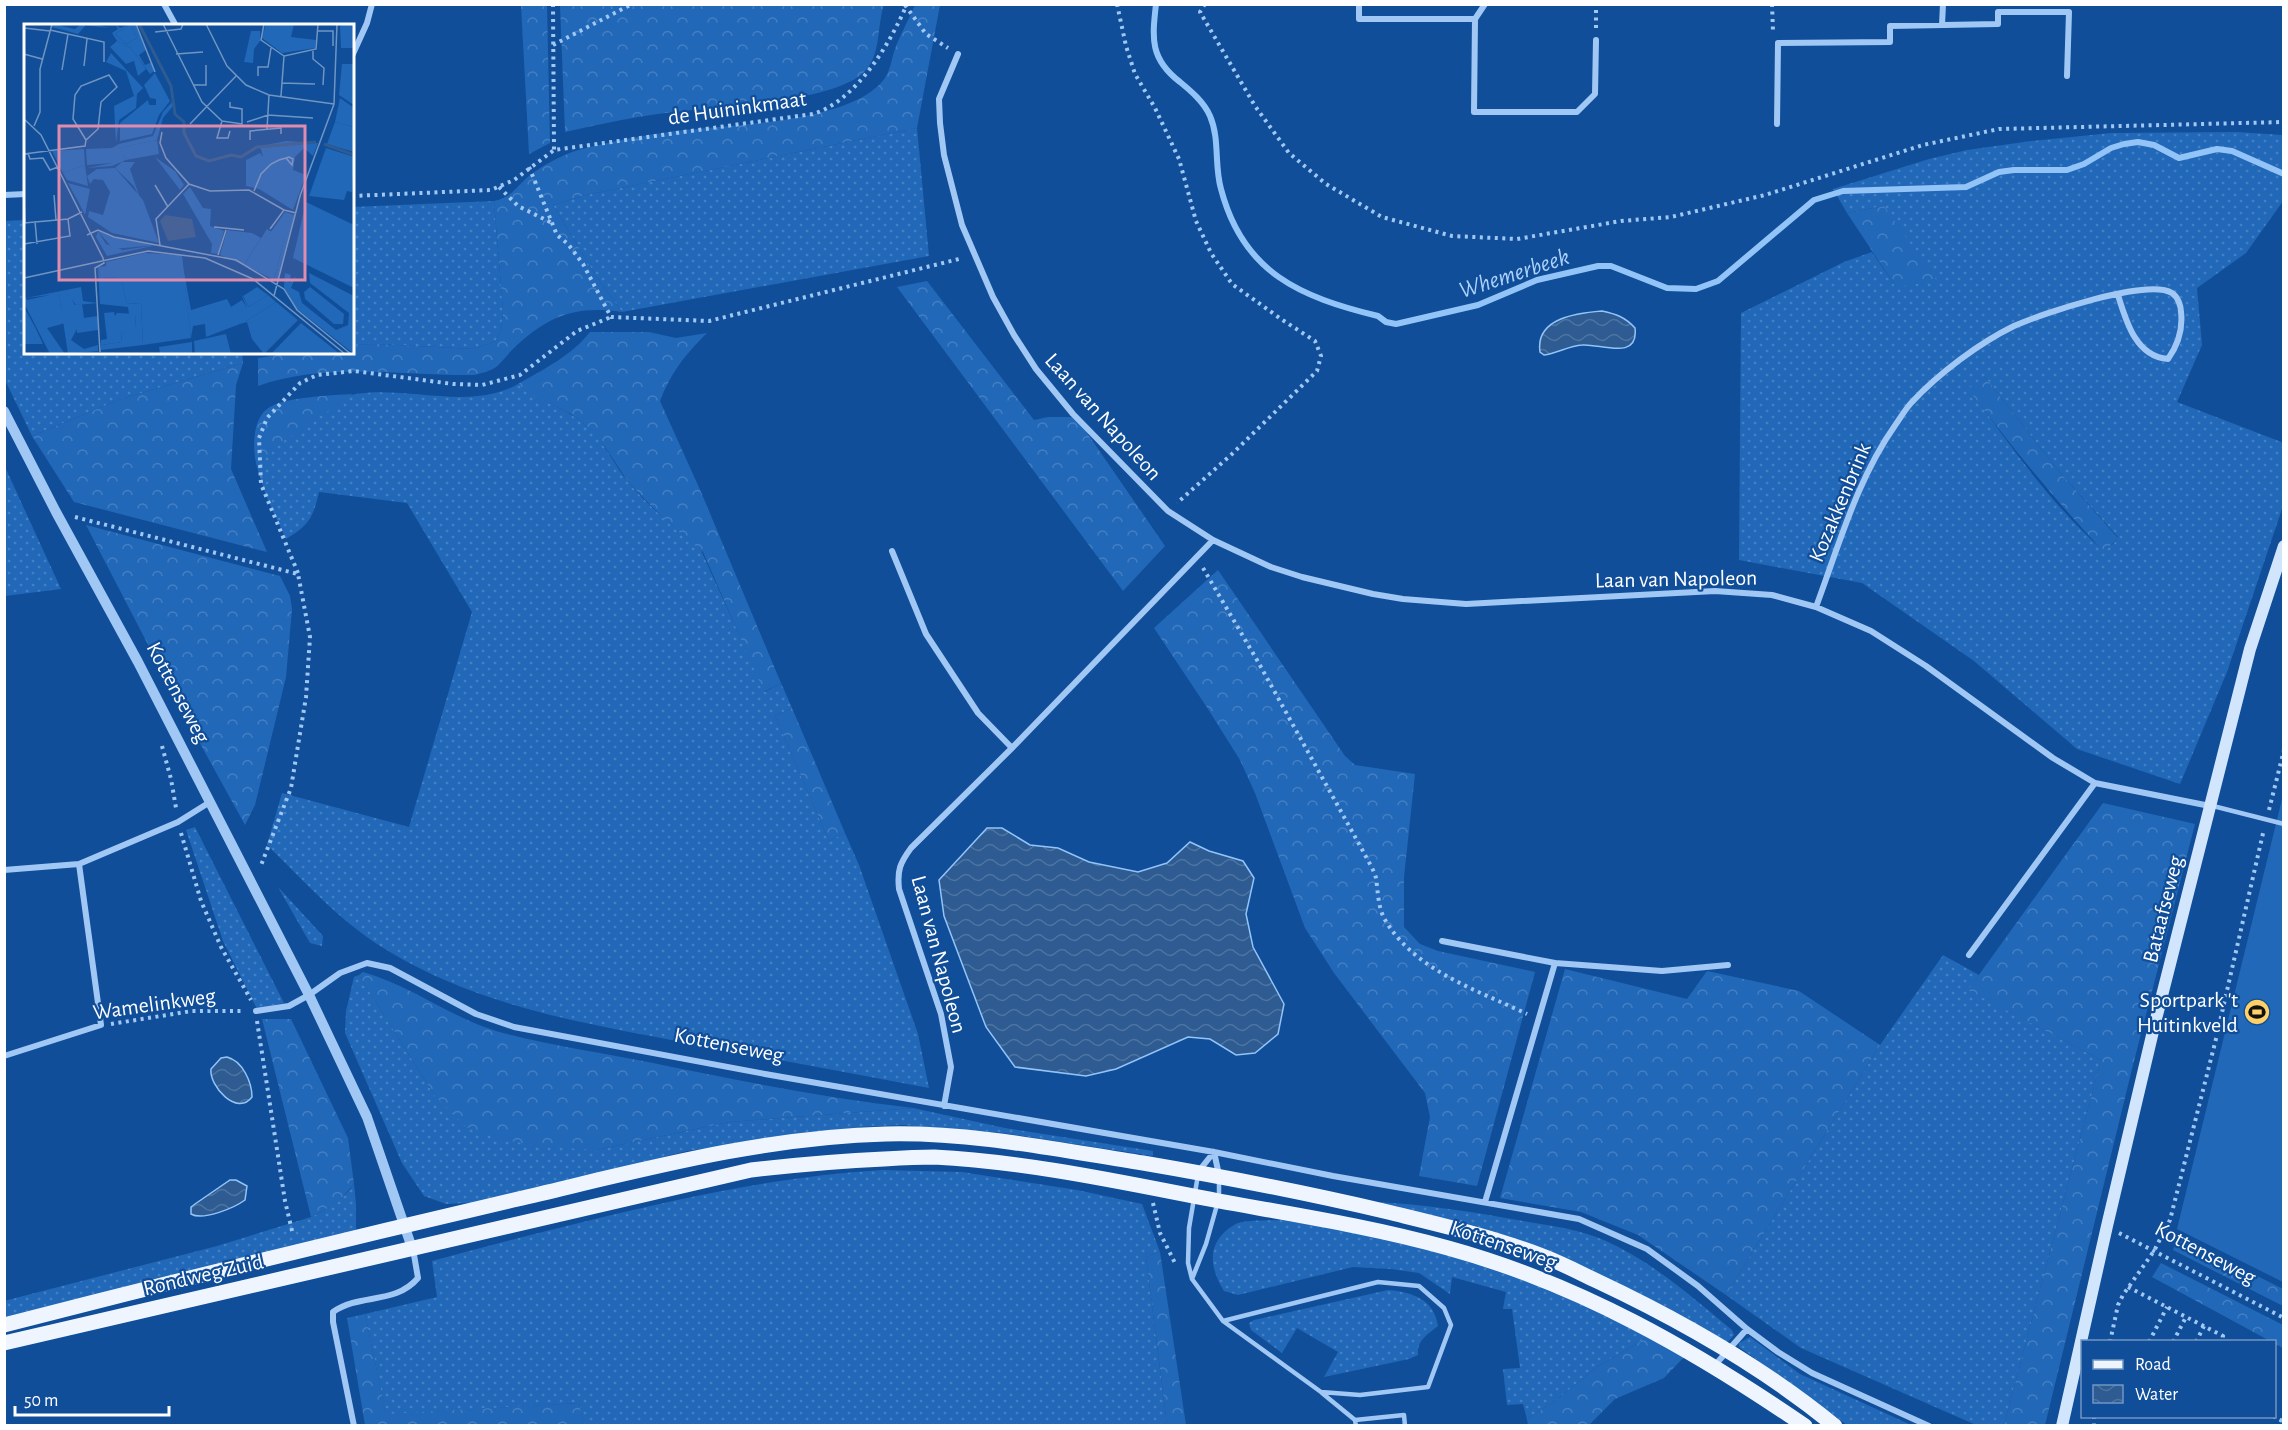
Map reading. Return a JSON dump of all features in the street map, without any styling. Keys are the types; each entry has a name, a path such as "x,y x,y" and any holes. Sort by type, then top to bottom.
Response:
{"main road":[{"name":"Bataafseweg","path":"2083,1340 2107,1226 2210,806 2250,649 2283,546"},
{"name":"Kottenseweg","path":"406,1226 663,1165 748,1148 885,1134 998,1140 1220,1176 1461,1229 1546,1257 1651,1306 1727,1351 1835,1425"},
{"name":"Kottenseweg","path":"412,1248 751,1170 828,1161 930,1157 997,1162 1360,1227 1450,1248 1537,1277 1620,1313 1715,1365 1805,1425"},
{"name":"Rondweg Zuid","path":"4,1325 221,1269 297,1254 406,1226"},
{"name":"Rondweg Zuid","path":"4,1343 412,1248"},
{"name":"Bataafseweg","path":"2062,1425 2080,1356"}],"street":[{"path":"164,4 175,24"},
{"path":"354,52 367,23 372,4"},
{"path":"1359,4 1359,19 1475,19"},
{"path":"1485,4 1475,19 1474,112 1577,112 1595,94 1596,40"},
{"path":"1942,25 1943,4"},
{"path":"1777,124 1778,43 1890,42 1890,26 1998,24 1998,12 2069,12 2067,75"},
{"name":"Laan van Napoleon","path":"958,54 939,99 944,155 954,195 974,256 1008,325 1036,369 1074,414 1168,511 1213,540 1271,567 1302,577 1403,599 1466,604 1715,591 1773,595 1816,607 1862,627 1892,644 2053,758 2095,783 2210,806"},
{"path":"4,195 24,194"},
{"name":"Kozakkenbrink","path":"1816,607 1858,490 1881,445 1911,403 1977,349 2013,327 2054,310 2143,289 2173,293 2181,305 2182,326 2175,350 2168,359 2156,358 2146,352 2134,334 2118,295"},
{"name":"Kottenseweg","path":"4,411 138,662 309,995 367,1117 406,1226 418,1278 410,1288 397,1294 342,1306 333,1312 333,1322 354,1425"},
{"name":"Laan van Napoleon","path":"944,1106 951,1067 941,1014 903,904 897,874 902,860 911,848 1012,748 1213,540"},
{"path":"892,551 926,634 978,713 1012,748"},
{"path":"1969,955 2095,783"},
{"path":"4,870 79,864 178,822 210,802"},
{"path":"79,864 101,1025"},
{"path":"1442,941 1555,963 1662,971 1728,965"},
{"name":"Kottenseweg","path":"309,995 340,972 367,963 390,968 476,1014 514,1027 1579,1219 1647,1250 1698,1286 1747,1329 1812,1373 1929,1425"},
{"name":"Kottenseweg","path":"1485,1202 1555,963"},
{"path":"256,1011 289,1006 309,995"},
{"name":"Wamelinkweg","path":"4,1056 101,1025"},
{"path":"1198,1172 1214,1152"},
{"path":"1214,1152 1220,1176"},
{"path":"1715,1365 1747,1329"}],"lane":[{"path":"2210,806 2283,824"},
{"path":"1198,1172 1189,1228 1188,1263 1192,1279 1223,1321 1320,1392 1356,1423 1404,1414 1405,1425"},
{"path":"1192,1279 1206,1244 1218,1201 1220,1176"},
{"path":"1223,1321 1378,1282 1419,1286 1444,1308 1451,1326 1428,1387 1360,1395 1320,1392"}],"path":[{"path":"553,4 555,150"},
{"path":"553,45 632,4"},
{"path":"1117,4 1126,46 1136,74 1170,136 1179,159 1196,221 1211,253 1232,284 1315,340 1320,356 1317,371 1232,454 1168,511"},
{"path":"1205,4 1200,12 1255,106 1289,153 1326,184 1382,217 1452,236 1517,239 1621,221 1671,217 1765,195 1923,145 1999,129 2283,122"},
{"path":"1596,4 1596,40"},
{"path":"1772,4 1772,29 1778,43"},
{"path":"906,5 926,34 958,54"},
{"name":"de Huininkmaat","path":"499,187 514,180 555,150 813,114 827,110 846,96 887,46 906,5"},
{"path":"529,167 557,235 568,244 584,264 611,317"},
{"path":"354,196 491,190 499,187 518,206 552,223"},
{"path":"252,885 272,842 291,788 306,697 310,637 298,574 261,484 259,438 267,418 300,383 316,375 354,371 453,384 482,385 520,375 577,331 611,317 709,321 974,256"},
{"path":"56,512 298,574"},
{"path":"1196,558 1257,660 1364,853 1375,876 1378,899 1384,917 1392,930 1407,949 1427,965 1539,1019"},
{"path":"158,736 171,779 178,822 201,901 221,947 256,1011 257,1036 285,1201 297,1254"},
{"path":"2110,1340 2118,1305 2154,1251 2170,1220 2215,1043 2283,750"},
{"name":"Wamelinkweg","path":"101,1025 192,1011 256,1011"},
{"path":"1156,1190 1153,1207 1160,1233 1170,1256 1179,1269 1192,1279"},
{"name":"Kottenseweg","path":"2107,1226 2283,1318"},
{"path":"2128,1287 2223,1336 2221,1340"},
{"path":"2150,1340 2167,1307"},
{"path":"2174,1340 2186,1317"},
{"path":"2197,1340 2204,1326"}],"green space":[{"path":"560,4 884,5 871,63 852,81 804,96 646,116 565,132"},
{"path":"521,5 547,5 550,143 529,154"},
{"path":"915,5 940,5 917,128 586,195 553,205 596,276 622,312 589,310 562,316 537,329 496,367 474,375 338,372 284,378 258,386 258,358 285,354 354,354 354,345 475,349 496,341 501,330 503,311 494,201 507,196 544,166 582,149 629,138 784,120 841,107 864,96 881,83 887,75 896,46"},
{"path":"917,128 929,256 622,312 596,276 553,205 586,195"},
{"path":"2237,132 2283,135 2283,201 2246,253 2197,288 2202,345 2177,402 2284,443 2283,506 2227,672 2180,784 2077,749 1974,661 1862,583 1739,560 1741,313 1844,262 1872,252 1896,287 1884,206 1847,213 1833,189 1929,159 1967,150 2111,133","holes":["1985,377 2057,469 2118,537 2104,551 2049,495 1969,389"]},
{"path":"494,201 503,311 501,330 496,341 475,349 354,345 354,207"},
{"path":"1884,206 1937,281 1896,287 1847,213"},
{"path":"24,220 24,354 242,354 243,363 121,399 32,436 5,380 4,221"},
{"path":"927,281 1034,420 1048,417 1076,417 1165,546 1123,591 897,287"},
{"path":"590,332 649,332 676,338 707,333 680,364 660,401 781,683 764,692 703,552 667,522 629,483 605,447 588,427 571,414 529,393 518,384 566,355"},
{"path":"243,363 236,385 231,469 267,552 74,502 32,436 121,399"},
{"path":"1985,377 2057,469 2118,538 2104,552 2068,513 1968,389"},
{"path":"518,384 572,415 588,427 636,491 700,548 765,692 781,683 792,708 775,716 829,841 845,833 859,865 918,1034 929,1088 650,1036 572,1020 497,1000 424,971 372,941 325,902 267,845 282,793 409,827 472,612 407,503 319,492 309,520 286,539 266,496 257,467 275,446 349,396 376,392 480,396 500,392"},
{"path":"353,394 275,447 257,467 254,451 255,434 260,418 270,407 298,399"},
{"path":"5,467 61,589 5,596"},
{"path":"86,525 280,576 290,596 292,609 286,677 255,805 245,825 186,718"},
{"path":"1218,570 1345,756 1355,765 1415,774 1404,877 1404,927 1420,944 1438,951 1535,972 1477,1186 1419,1176 1430,1117 1425,1093 1334,973 1305,928 1255,793 1240,760 1154,628"},
{"path":"792,708 845,833 829,841 775,716"},
{"name":"Sportpark 't Huitinkveld","path":"2283,795 2283,1282 2177,1229"},
{"path":"2103,803 2195,824 2045,1425 2004,1425 2101,1060 1968,990"},
{"path":"195,827 284,1003 257,1009 223,941 186,830"},
{"path":"278,887 323,936 322,946 310,943"},
{"path":"1943,955 1979,975 1969,990 2101,1060 2004,1425 1976,1425 1801,1348 1726,1295 1880,1045"},
{"path":"1565,969 1687,999 1707,971 1799,991 1880,1045 1726,1295 1638,1235 1581,1212 1500,1198"},
{"path":"363,972 397,985 462,1018 515,1036 780,1088 913,1108 729,1122 596,1150 548,1147 503,1140 466,1127 435,1096 359,975"},
{"path":"359,975 435,1096 596,1150 729,1122 913,1108 1005,1128 1153,1151 1153,1156 1003,1133 902,1125 859,1127 687,1151 487,1202 446,1204 424,1196 402,1163 345,1033 346,1011 354,977"},
{"path":"262,1019 291,1019 348,1138 354,1184 337,1203 311,1217"},
{"path":"883,1170 962,1172 1077,1190 1142,1204 1160,1252 1146,1257 1167,1425 584,1426 579,1403 386,1415 365,1314 437,1297 432,1261 627,1211 700,1195 772,1182"},
{"path":"354,1184 356,1231 5,1317 4,1301 217,1246 311,1217 335,1203"},
{"path":"1374,1202 1467,1212 1566,1228 1596,1237 1640,1259 1656,1270 1732,1330 1734,1335 1726,1344 1521,1242 1472,1225"},
{"path":"1281,1220 1388,1239 1476,1263 1576,1301 1648,1337 1597,1367 1555,1401 1527,1419 1523,1404 1507,1405 1503,1369 1520,1368 1512,1309 1503,1309 1506,1292 1452,1277 1450,1294 1419,1273 1353,1267 1238,1295 1224,1291 1213,1264 1213,1255 1219,1239 1238,1223"},
{"path":"2178,1236 2283,1289 2283,1306 2173,1250"},
{"path":"1160,1252 1186,1425 1167,1425 1146,1257"},
{"path":"2161,1263 2283,1325 2283,1348 2276,1344 2276,1340 2268,1340 2152,1277"},
{"path":"1388,1290 1421,1299 1432,1309 1436,1317 1438,1326 1421,1342 1418,1355 1409,1359 1324,1377 1338,1352 1297,1328 1282,1353 1251,1330 1249,1323 1254,1320"},
{"path":"365,1314 386,1414 579,1403 584,1425 365,1425 347,1318"},
{"path":"1648,1337 1685,1356 1664,1378 1615,1399 1589,1425 1528,1425 1527,1419 1555,1401 1597,1367"},
{"path":"1750,1337 1800,1374 1911,1425 1847,1425 1739,1347 1739,1343"}],"water":[{"path":"1602,311 1628,321 1635,328 1635,338 1631,345 1616,348 1582,345 1544,355 1540,352 1540,341 1544,332 1560,319 1581,313"},
{"path":"987,828 1002,828 1030,845 1058,848 1089,862 1138,872 1167,863 1190,842 1209,851 1243,861 1254,878 1246,914 1253,947 1284,1004 1278,1034 1255,1053 1236,1055 1210,1039 1188,1037 1116,1069 1086,1076 1015,1067 986,1027 944,916 939,880"},
{"path":"227,1057 238,1063 248,1079 252,1097 246,1102 239,1103 225,1097 214,1083 211,1069 221,1058"},
{"path":"230,1180 236,1180 247,1186 245,1200 234,1207 210,1215 191,1214 191,1207"}],"waterway":[{"name":"Whemerbeek","path":"1156,4 1155,48 1163,65 1201,101 1210,116 1215,134 1221,189 1231,218 1244,242 1278,277 1300,290 1396,324 1478,305 1537,280 1598,266 1611,266 1667,288 1696,289 1718,281 1814,200 1843,191 1966,187 1999,172 2067,170 2084,164 2111,148 2138,142 2154,145 2179,158 2217,149 2232,151 2284,174"}],"place":[{"name":"Sportpark 't Huitinkveld","path":"2257,1012"}]}
